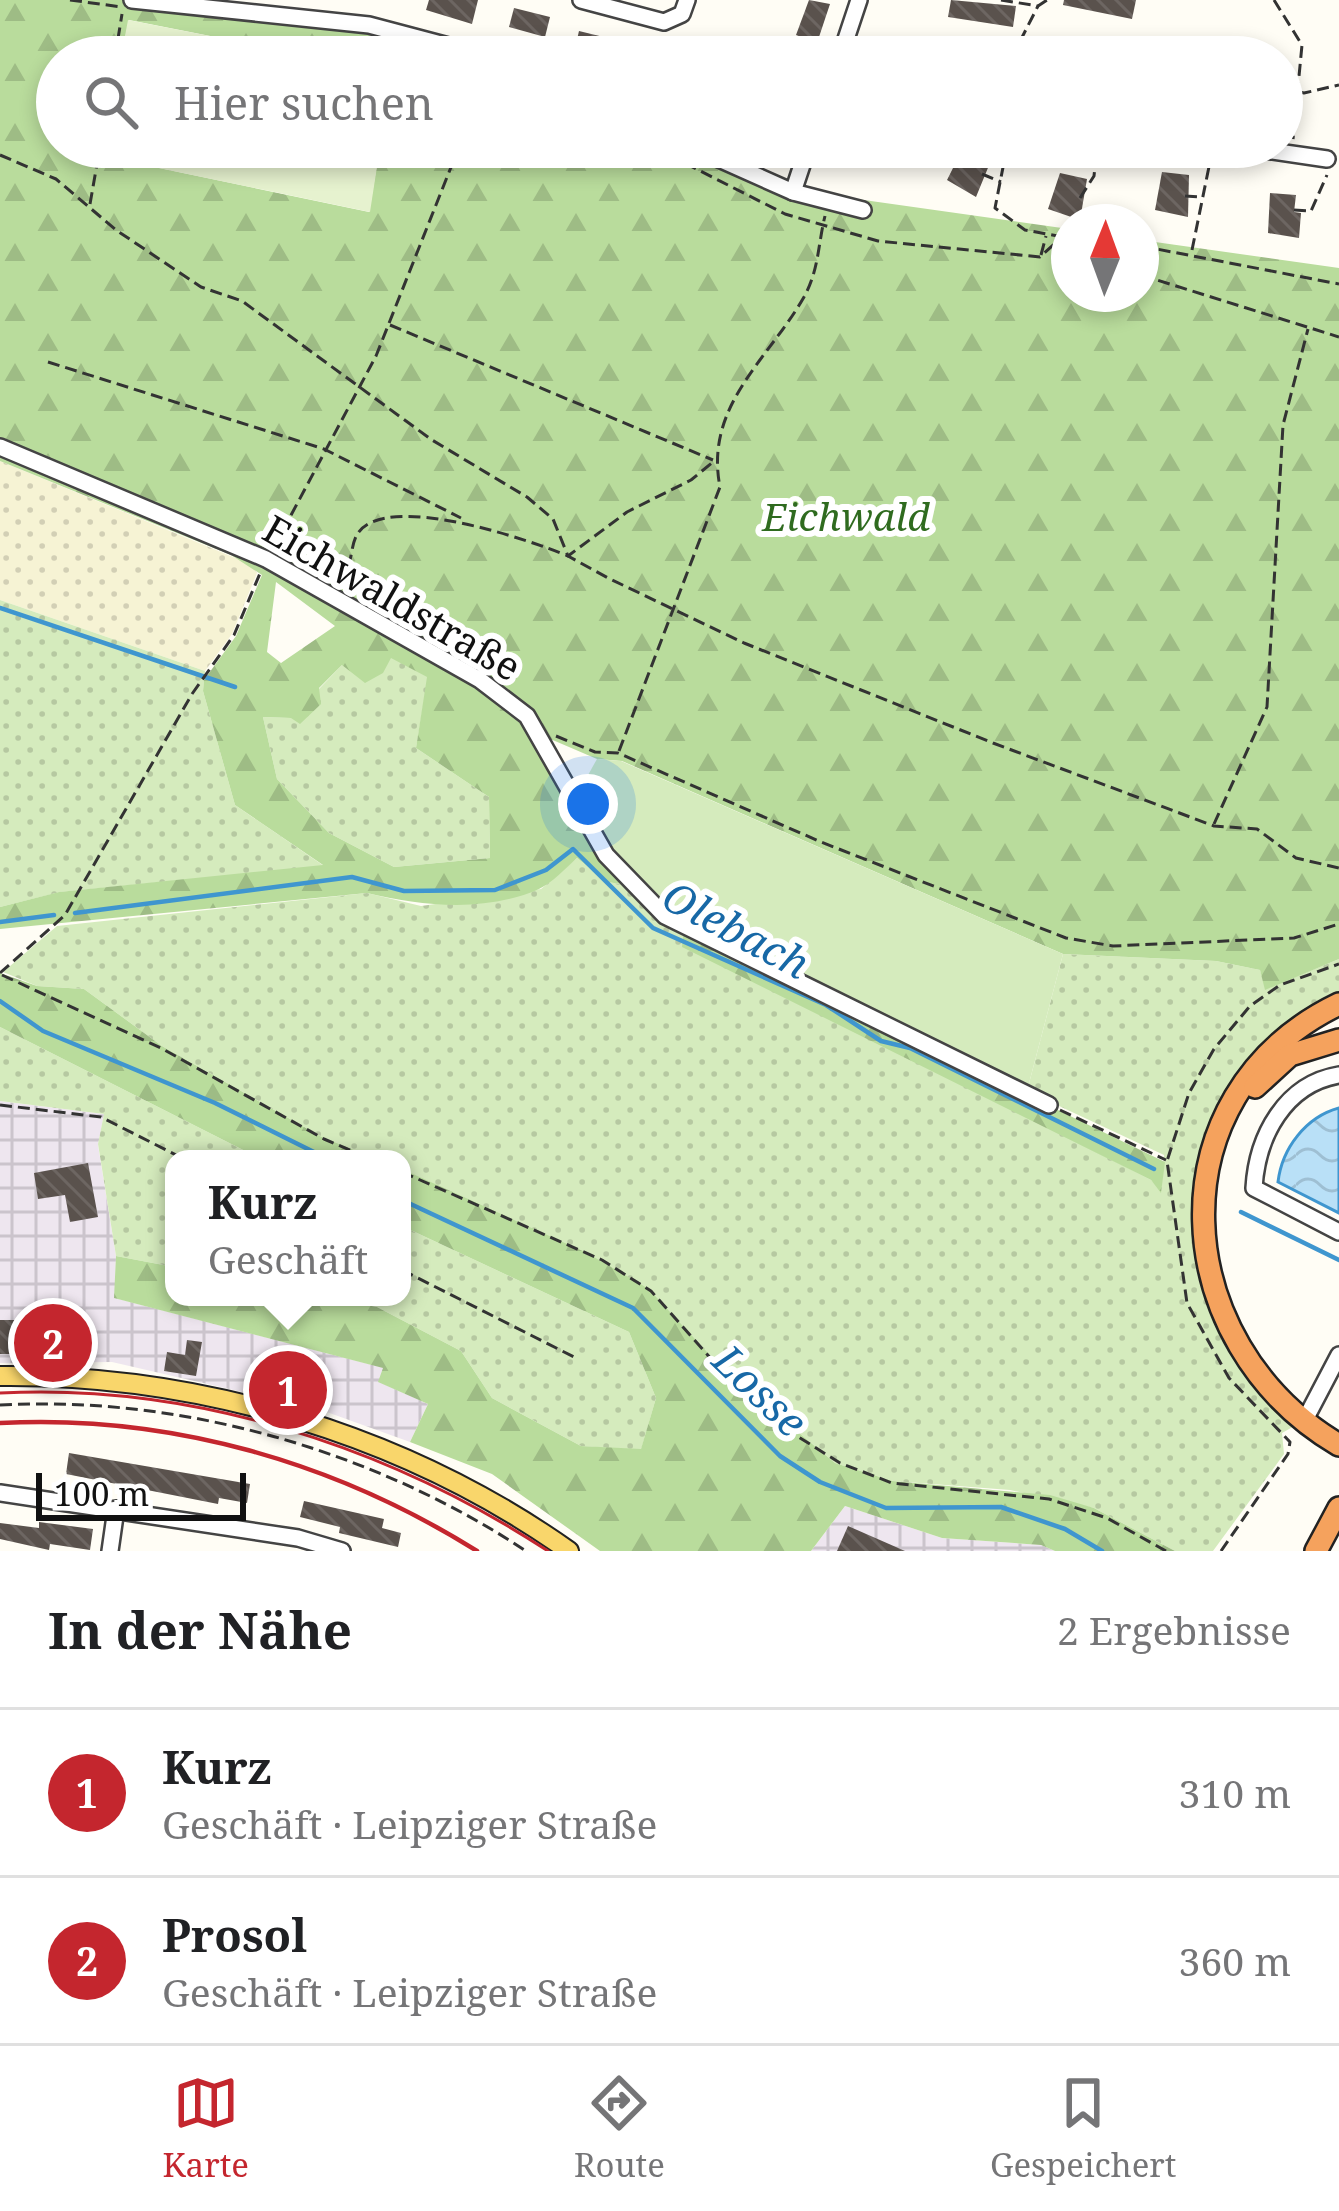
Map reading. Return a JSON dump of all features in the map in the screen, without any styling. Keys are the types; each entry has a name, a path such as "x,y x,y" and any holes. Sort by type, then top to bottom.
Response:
{"highway":[{"path":"1339,1004 1292,1030 1239,1088 1213,1148 1203,1213 1210,1278 1234,1340 1287,1408 1339,1444"},
{"path":"1339,1040 1306,1047 1263,1077 1230,1131 1214,1192 1215,1256 1233,1316 1265,1370 1309,1414 1339,1434"},
{"path":"1316,1551 1339,1508"}],"main road":[{"path":"0,1376 187,1392 327,1427 434,1471 569,1551"}],"street":[{"path":"131,0 369,25 411,36"},
{"path":"581,0 664,22 682,14 687,0"},
{"path":"847,36 859,0"},
{"path":"1303,157 1327,166"},
{"path":"739,168 793,192 863,209"},
{"path":"793,192 801,168"},
{"name":"Eichwaldstraße","path":"0,447 266,559 480,680 527,716 606,855 665,916 1049,1105"},
{"path":"1339,1075 1309,1081 1285,1104 1255,1160 1254,1188 1339,1232"},
{"path":"1309,1414 1339,1355"},
{"path":"0,1493 116,1509 342,1551"},
{"path":"110,1551 116,1509"}],"path":[{"path":"121,36 131,0"},
{"path":"1001,0 1038,6"},
{"path":"1024,36 1038,6 1047,0"},
{"path":"1274,0 1296,36"},
{"path":"1303,91 1339,85"},
{"path":"0,155 56,179 201,286 242,302 432,440 527,497 553,519 568,556"},
{"path":"1294,210 1311,211 1327,166"},
{"path":"90,207 96,168"},
{"path":"349,1150 160,1048 0,974 65,915 206,672 234,635 266,559 390,326 451,168"},
{"path":"694,168 785,214 878,242 1040,257 1051,247"},
{"path":"1003,168 995,208 1024,230 1051,234"},
{"path":"1080,198 1095,168"},
{"path":"1191,252 1209,168"},
{"path":"982,174 1001,182"},
{"path":"1185,196 1203,197"},
{"path":"618,753 720,487 715,461 730,401 805,295 822,250 829,201"},
{"path":"1040,257 1046,233"},
{"path":"1159,248 1339,284"},
{"path":"1159,281 1339,337"},
{"path":"390,326 715,461"},
{"path":"1214,826 1267,707 1283,425 1308,329"},
{"path":"48,362 324,448 465,520 568,556 744,643 1214,826 1257,829 1296,859 1339,868"},
{"path":"568,556 628,512 691,480 715,461"},
{"path":"375,622 376,610 350,560 357,534 371,522 465,520"},
{"path":"527,716 564,742 618,753 821,842 1066,938 1113,946 1249,941 1294,938 1339,924"},
{"path":"1221,1551 1291,1442 1229,1378 1187,1304 1167,1160 1190,1093 1214,1049 1250,1006 1280,985 1339,964"},
{"path":"0,1105 100,1117 166,1150"},
{"path":"1049,1105 1167,1160"},
{"path":"411,1176 602,1260 651,1291 721,1370 789,1431 841,1463 892,1483 1049,1499 1107,1518 1166,1551"},
{"path":"411,1275 578,1359"},
{"path":"0,1405 142,1410 274,1438 392,1480 526,1551"}],"shaded area":[{"path":"0,461 250,564 257,573 232,634 205,671 0,600"},
{"path":"0,1101 104,1114 98,1145 116,1256 115,1298 384,1368 379,1382 428,1404 410,1442 324,1411 112,1362 0,1363"},
{"path":"845,1506 942,1538 1041,1545 1055,1551 811,1551"}],"green space":[{"name":"Eichwald","path":"0,0 178,0 415,36 210,36 129,20 126,36 36,36 36,168 159,168 369,212 376,168 748,168 800,191 1051,226 1051,312 1159,312 1159,243 1339,268 1339,959 1265,990 1260,970 1216,961 1063,954 622,761 597,759 534,732 628,885 607,882 577,858 544,886 497,902 431,904 367,893 0,929 0,907 59,892 323,865 235,805 203,691 204,680 236,636 262,575 231,555 0,461","holes":["276,582 335,626 281,663 267,652","391,658 427,677 416,748 489,797 490,858 394,867 329,833 277,779 263,717 291,718 300,724 321,704 319,688 342,665 365,683 383,673"]},
{"path":"128,20 210,36 125,36"},
{"path":"159,168 377,168 370,212"},
{"path":"0,600 205,671 203,691 235,805 324,866 60,892 0,907"},
{"path":"391,657 428,677 416,748 489,797 490,858 394,867 329,833 277,779 263,717 291,718 342,665"},
{"path":"597,759 621,761 1063,954 1027,1091 667,914 589,822 578,793"},
{"path":"577,858 607,882 628,885 822,1013 1151,1180 1161,1191 1164,1155 1027,1091 1063,954 1216,961 1260,970 1266,989 1339,959 1339,994 1291,1023 1257,1055 1207,1143 1213,1301 1298,1424 1282,1433 1284,1454 1213,1551 1175,1551 1094,1508 1010,1490 893,1481 835,1463 722,1368 649,1289 411,1173 411,1150 354,1150 320,1136 162,1046 84,989 37,986 3,972 57,926 367,893 421,906 541,889"},
{"path":"684,929 1165,1162 1161,1193 1151,1180 682,947"},
{"path":"0,973 37,986 84,989 162,1046 320,1136 354,1150 243,1150 0,1027"},
{"path":"0,1027 243,1150 165,1150 165,1265 116,1256 98,1144 104,1114 0,1101"},
{"path":"411,1173 587,1253 649,1289 722,1368 835,1463 893,1481 1050,1495 1094,1508 1175,1551 1055,1551 1041,1545 942,1538 845,1506 811,1551 600,1551 492,1474 410,1442 428,1404 378,1382 383,1368 114,1298 116,1256 165,1265 165,1306 377,1307 461,1351 492,1398 581,1446 641,1449 656,1398 629,1332 411,1230"},
{"path":"411,1230 629,1332 656,1398 641,1450 581,1446 492,1398 461,1351 372,1306 411,1306"}],"water":[{"path":"1339,1108 1339,1213 1278,1182 1285,1157 1306,1126"}],"building":[{"path":"429,0 478,0 472,24 426,10"},
{"path":"809,0 830,4 819,36 796,35"},
{"path":"951,0 1016,6 1013,27 948,17"},
{"path":"1064,0 1136,0 1132,19 1063,5"},
{"path":"514,8 550,17 545,36 509,27"},
{"path":"953,168 988,168 976,197 947,180"},
{"path":"1162,172 1189,175 1188,217 1159,211"},
{"path":"1060,173 1087,179 1083,204 1051,204 1048,209"},
{"path":"1270,193 1296,195 1294,212 1301,213 1299,238 1268,233"},
{"path":"88,1163 98,1217 70,1222 65,1195 38,1199 34,1173"},
{"path":"43,1313 86,1313 86,1354 0,1354 0,1320 43,1320"},
{"path":"187,1340 202,1342 196,1376 164,1371 167,1352 185,1355"},
{"path":"275,1368 304,1378 298,1403 273,1396"},
{"path":"69,1453 250,1484 247,1503 219,1498 218,1504 66,1474"},
{"path":"304,1501 384,1519 382,1528 401,1533 398,1547 339,1533 340,1527 300,1517"},
{"path":"39,1522 93,1529 90,1550 50,1544 49,1550 0,1539 0,1523 39,1528"},
{"path":"848,1526 905,1551 837,1551"}],"waterway":[{"path":"0,608 235,687"},
{"name":"Olebach","path":"75,913 352,877 404,891 495,890 546,870 573,849 653,928 826,1005 881,1041 910,1048 1154,1169"},
{"name":"Olebach","path":"0,922 54,915"},
{"name":"Losse","path":"0,1001 43,1031 215,1103 310,1150"},
{"name":"Losse","path":"411,1204 633,1308 780,1456 820,1482 886,1508 1001,1507 1065,1529 1102,1551"},
{"name":"Olebach","path":"1241,1212 1339,1260"}],"tram line":[{"path":"0,1393 144,1399 286,1429 422,1481 548,1551"}],"railway":[{"path":"0,1423 126,1427 249,1450 366,1492 477,1551"}],"place":[{"name":"Prosol","path":"53,1343"},
{"name":"Kurz","path":"288,1390"}]}
